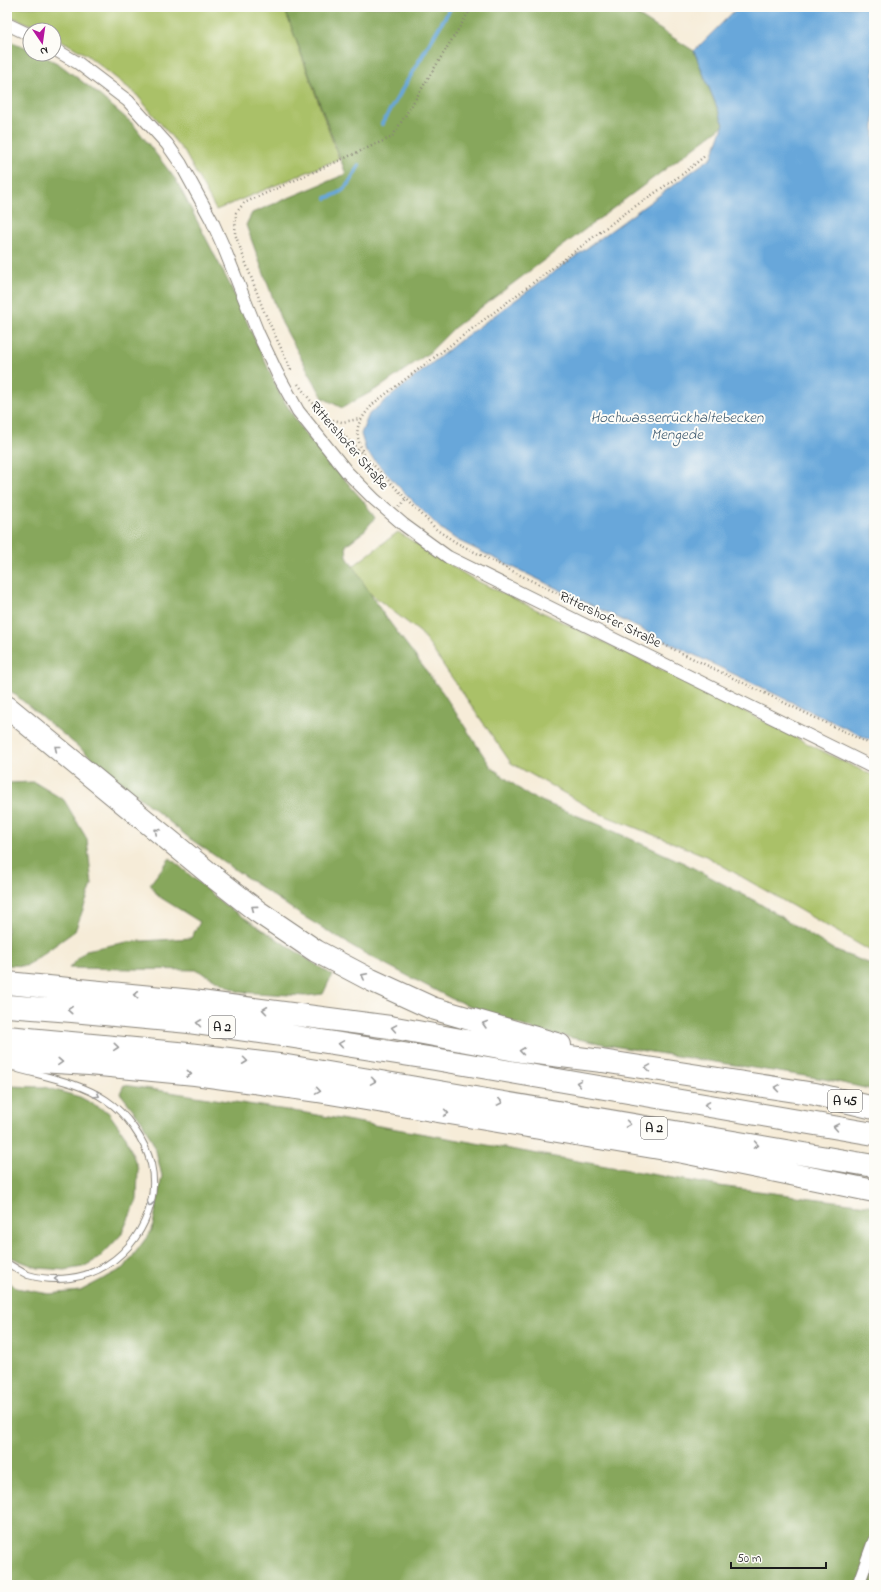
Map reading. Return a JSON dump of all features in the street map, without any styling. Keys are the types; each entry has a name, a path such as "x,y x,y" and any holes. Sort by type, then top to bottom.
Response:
{"highway":[{"path":"7,707 215,878 257,911 316,951 371,980 432,1008 571,1049 602,1060"},
{"path":"7,983 201,1002 390,1027 521,1051 602,1060"},
{"name":"A 2","path":"7,1006 189,1022 289,1036 435,1059 874,1134"},
{"name":"A 2","path":"7,1038 188,1054 287,1066 874,1166"},
{"name":"A 45","path":"602,1060 815,1094 874,1108"},
{"path":"11,1064 89,1064 188,1074 318,1091 683,1152 874,1191"}],"street":[{"path":"7,24 22,31"},
{"name":"Rittershofer Straße","path":"62,54 78,63 128,101 172,150 217,232 258,333 277,374 298,411 347,472 374,499 404,525 448,557 874,768"},
{"path":"858,1585 874,1541"}],"lane":[{"path":"7,1263 28,1275 54,1280 80,1277 101,1270 124,1253 138,1235 148,1212 153,1186 150,1163 138,1133 124,1116 107,1101 90,1091 11,1064"}],"path":[{"path":"292,373 263,309 235,234 236,213 244,203 392,137 472,7"},
{"path":"365,456 358,442 356,432 360,420 374,403 624,214 706,155"},
{"path":"295,380 310,400 437,530 457,543 874,746"},
{"path":"329,419 342,422 360,420"}],"green space":[{"path":"7,7 284,7 339,159 216,210 185,153 136,94 87,55 62,41 62,22 24,22 7,15"},
{"path":"284,7 625,7 694,51 724,125 455,327 430,352 382,386 342,408 323,398 282,323 246,225 252,213 346,174"},
{"path":"7,40 22,46 22,62 55,62 92,89 133,124 176,180 230,285 281,396 303,431 365,503 375,518 363,532 346,545 347,557 382,612 443,693 491,767 529,796 600,825 684,863 757,902 836,951 874,965 874,1090 824,1079 619,1047 537,1031 452,999 364,953 301,915 189,838 7,688"},
{"path":"398,532 471,578 685,681 874,776 874,953 704,855 601,814 511,763 421,633 344,573"},
{"path":"34,782 64,800 87,839 92,885 75,931 26,966 7,965 7,783"},
{"path":"170,858 225,905 332,975 323,994 305,996 239,992 197,970 69,968 86,950 127,942 191,938 200,922 158,896 150,884"},
{"path":"124,1085 306,1113 719,1186 874,1206 874,1585 7,1585 7,1280 16,1288 49,1294 80,1291 124,1268 152,1230 162,1176 155,1147 142,1121 120,1093"},
{"path":"7,1086 44,1087 80,1097 108,1112 126,1137 138,1169 137,1200 121,1235 99,1258 83,1267 65,1270 38,1268 10,1257 7,1254"}],"water":[{"name":"Hochwasserrückhaltebecken Mengede","path":"738,7 874,7 874,742 457,540 441,529 366,451 361,434 369,414 462,339 712,157 724,124 694,51"}],"waterway":[{"path":"382,124 451,7"},
{"path":"326,198 343,190 350,182 359,165"}]}
